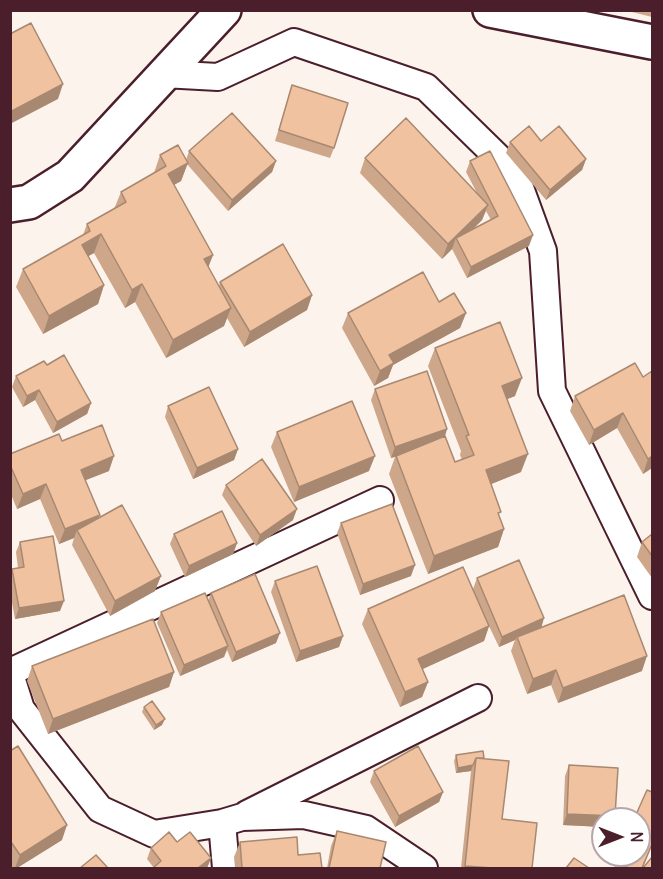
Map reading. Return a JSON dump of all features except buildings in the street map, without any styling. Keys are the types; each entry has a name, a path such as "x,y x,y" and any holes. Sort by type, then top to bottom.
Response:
{"main road":[{"path":"10,205 28,202 70,176 225,10"},
{"path":"490,10 652,42"}],"street":[{"path":"164,74 218,77 294,42 426,87 515,174 543,251 552,391 652,596"},
{"path":"380,500 10,673 21,709 100,809 154,834 232,820 304,815 366,829 424,868"},
{"path":"232,820 478,698"},
{"path":"226,868 232,820"}]}
